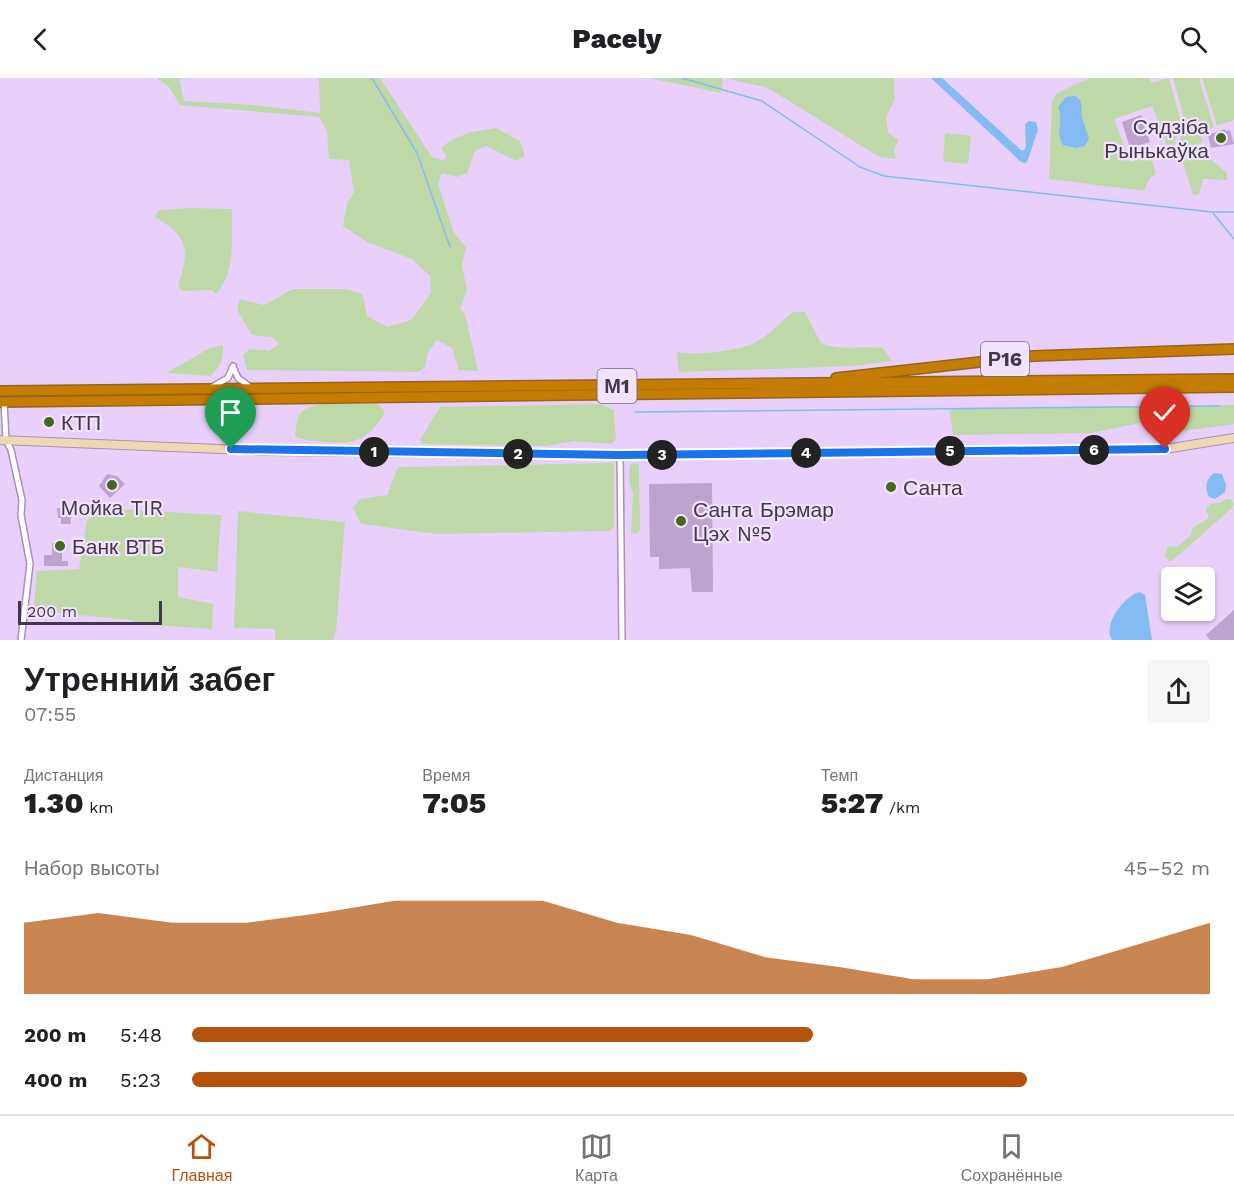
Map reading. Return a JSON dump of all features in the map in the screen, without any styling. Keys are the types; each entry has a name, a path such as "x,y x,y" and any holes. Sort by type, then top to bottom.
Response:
{"highway":[{"name":"Р16","path":"777,384 1034,356 1234,350"},
{"name":"М1","path":"0,391 1234,379"},
{"name":"М1","path":"2,402 1234,387"}],"main road":[{"path":"3,440 266,451 620,455 1165,449 1234,438"}],"street":[{"path":"205,390 228,378 233,366 242,382 259,390"},
{"path":"2,402 3,440 11,450 23,506 21,515 30,564 21,640"},
{"path":"620,455 622,640"}],"green space":[{"path":"157,78 179,78 184,101 254,105 320,113 319,78 380,78 432,157 444,161 446,156 441,148 451,140 471,132 496,128 520,141 525,156 516,161 487,146 475,151 467,173 457,177 442,173 438,184 454,233 466,247 462,266 467,290 460,309 465,314 478,371 459,370 452,348 437,340 428,352 425,367 418,372 247,370 243,355 250,349 269,351 279,344 272,337 252,335 237,310 240,299 264,305 293,289 347,289 363,295 367,316 388,327 411,320 431,293 430,276 412,259 367,242 343,226 347,203 354,193 349,160 329,159 327,131 319,117 180,105 169,87"},
{"path":"649,78 720,78 723,80 721,93"},
{"path":"725,78 894,78 895,99 886,117 888,133 899,140 894,149 896,159 879,157 768,88"},
{"path":"1090,78 1149,78 1151,83 1169,78 1181,122 1174,145 1166,143 1152,106 1114,119 1130,162 1151,156 1156,174 1150,178 1144,191 1049,179 1052,101 1057,93"},
{"path":"1173,78 1199,78 1214,127 1200,132 1203,142 1183,148 1185,153 1180,155 1178,147 1185,122"},
{"path":"1202,78 1234,78 1234,120 1217,126"},
{"path":"945,133 971,136 968,164 943,161"},
{"path":"1198,151 1205,152 1203,159 1208,157 1226,172 1227,180 1203,179 1199,194 1193,195 1181,157"},
{"path":"232,209 230,264 223,285 216,294 211,290 182,291 178,286 184,263 184,246 175,231 155,217 159,210"},
{"path":"793,312 805,312 821,343 844,348 883,348 892,361 855,366 679,372 677,352 717,352 749,345 765,336"},
{"path":"223,345 221,362 210,376 166,373 210,348"},
{"path":"323,404 377,404 384,410 384,415 365,436 351,441 334,443 306,440 295,436 301,413 308,408"},
{"path":"601,404 614,410 616,439 611,444 574,441 547,446 422,444 420,440 440,407"},
{"path":"1234,405 1234,424 1178,432 1145,422 1091,433 953,435 949,408"},
{"path":"614,463 614,526 610,531 437,534 361,524 353,508 360,499 387,495 398,467"},
{"path":"633,463 639,464 640,531 637,534 631,533 633,494 629,482 630,466"},
{"path":"1231,499 1234,504 1232,508 1172,561 1169,561 1165,556 1168,546 1177,547 1191,535 1192,528 1209,518 1206,509 1210,504"},
{"path":"101,508 221,515 217,572 178,567 178,597 213,604 212,629 140,624 130,620 38,611 34,605 37,571 79,569 87,520"},
{"path":"238,511 345,522 336,631 333,640 275,640 275,629 234,628"}],"water":[{"path":"931,78 942,78 1021,150 1026,147 1025,124 1029,121 1036,122 1038,130 1027,162 1020,161"},
{"path":"1075,96 1081,101 1082,117 1089,139 1085,146 1076,148 1063,145 1059,131 1058,107 1066,97"},
{"path":"1214,473 1222,474 1226,485 1225,492 1215,499 1209,497 1206,487 1207,481"},
{"path":"1139,592 1145,595 1152,640 1112,640 1110,626 1112,619 1127,599"}],"building":[{"path":"1141,115 1150,142 1130,148 1122,122"},
{"name":"Сядзіба Рынькаўка","path":"1225,129 1230,130 1234,144 1211,148 1208,135"},
{"name":"Мойка TIR","path":"107,474 117,476 125,484 110,498 99,486"},
{"name":"Санта Брэмар Цэх №5","path":"712,483 713,592 692,592 690,568 659,569 659,557 650,557 649,484"},
{"path":"57,508 70,508 71,524 61,524"},
{"path":"52,543 62,543 62,561 68,561 68,566 44,566 44,555 52,555"},
{"path":"1234,610 1234,640 1210,640 1206,635"}],"waterway":[{"path":"372,78 417,153 450,247"},
{"path":"682,78 762,101 860,167 884,176 1212,212 1234,212"},
{"path":"1213,213 1234,239"},
{"path":"635,412 1220,406"}],"place":[{"name":"Сядзіба Рынькаўка","path":"1221,138"},
{"name":"КТП","path":"49,422"},
{"name":"Мойка TIR","path":"112,485"},
{"name":"Санта","path":"891,487"},
{"name":"Санта Брэмар Цэх №5","path":"681,521"},
{"name":"Банк ВТБ","path":"60,546"}],"route":[{"path":"231,449 620,455 1165,449"}]}
